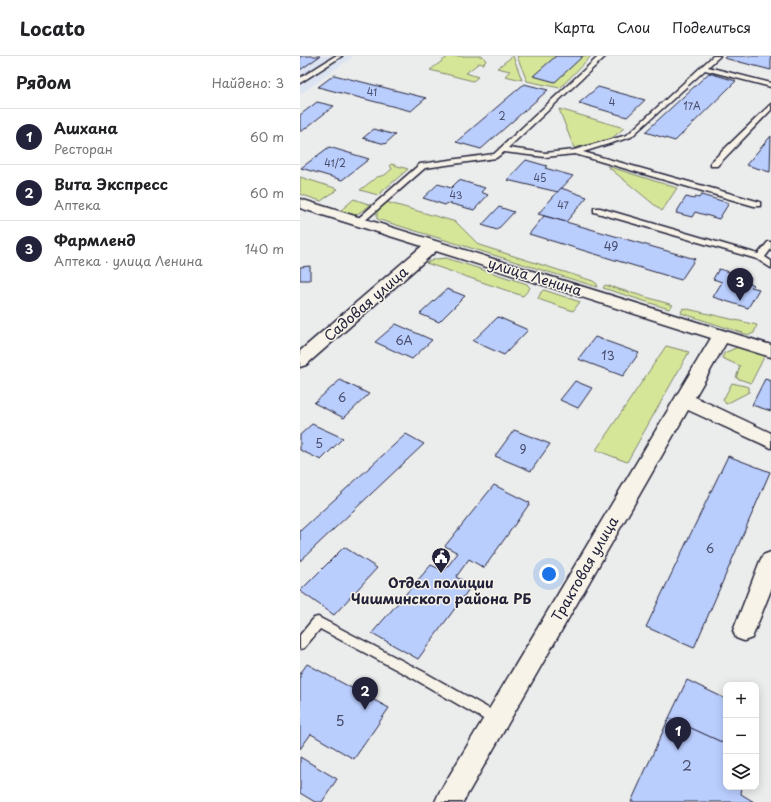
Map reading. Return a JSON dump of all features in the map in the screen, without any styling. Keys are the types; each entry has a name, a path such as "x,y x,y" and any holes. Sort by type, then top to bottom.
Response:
{"street":[{"name":"улица Ленина","path":"300,204 771,351"},
{"name":"Садовая улица","path":"300,362 432,246"},
{"name":"Трактовая улица","path":"448,802 722,335"},
{"path":"684,400 771,441"},
{"path":"744,631 771,561"}],"lane":[{"path":"300,81 339,56"},
{"path":"358,222 423,166 496,156 602,56"},
{"path":"503,150 545,155 575,152 629,136 717,56"},
{"path":"704,68 771,85"},
{"path":"714,164 771,106"},
{"path":"575,152 758,204"},
{"path":"598,210 760,257 771,265"},
{"path":"760,257 771,244"},
{"path":"300,644 318,622 420,676 496,720"}],"shaded area":[{"path":"300,56 354,56 300,94"}],"green space":[{"path":"449,56 483,56 486,61 483,64 479,63 466,73 478,77 473,81 430,70"},
{"path":"513,56 522,80 505,76 510,71 497,68"},
{"path":"517,56 591,56 560,88 527,81"},
{"path":"559,109 624,128 611,139 574,148"},
{"path":"391,164 408,169 378,195 360,190 377,177 385,175 392,169"},
{"path":"607,166 677,188 662,211"},
{"path":"300,177 338,189 321,201 300,194"},
{"path":"354,199 371,205 354,216 339,212"},
{"path":"386,202 456,222 479,245 593,281 597,284 597,287 377,219 377,210"},
{"path":"446,258 527,284 530,288 523,296 426,263 436,259"},
{"path":"605,285 673,305 669,309 603,288"},
{"path":"544,290 580,302 573,311 538,299 541,292"},
{"path":"683,308 757,325 754,333 749,335 681,313"},
{"path":"666,346 689,352 627,462 596,450"},
{"path":"738,347 765,355 751,383 736,378 740,366 722,358 724,353"},
{"path":"732,383 749,387 749,392 726,404 723,400"}],"building":[{"path":"300,56 320,56 300,70"},
{"path":"556,56 583,56 555,82 533,76"},
{"path":"726,56 771,56 771,70 724,58"},
{"path":"709,73 736,81 675,141 645,132"},
{"path":"334,75 426,98 411,111 318,87"},
{"path":"524,84 548,90 481,149 456,142"},
{"path":"598,87 645,100 627,117 579,103"},
{"path":"317,102 334,106 300,131 300,115"},
{"path":"374,129 395,135 385,144 363,138"},
{"path":"771,136 770,172 746,165"},
{"path":"329,147 369,159 342,180 301,168"},
{"path":"526,160 547,166 545,168 573,176 558,192 507,180"},
{"path":"459,180 485,188 481,192 488,195 474,210 448,203 445,205 423,198 438,184 451,188"},
{"path":"561,188 587,197 566,222 538,214"},
{"path":"701,195 729,203 719,219 695,212 692,217 676,213 686,197 694,199 695,197 699,198"},
{"path":"499,207 514,212 497,230 482,225"},
{"path":"544,216 695,259 681,280 529,234"},
{"path":"310,266 310,280 300,280 300,267"},
{"path":"719,269 751,278 749,283 753,285 751,287 759,289 748,308 713,297 722,282 713,279"},
{"path":"447,289 465,296 439,322 420,314"},
{"path":"498,317 528,330 504,355 473,341"},
{"path":"396,324 432,340 412,359 375,342"},
{"path":"595,337 639,353 623,376 578,359"},
{"path":"765,379 771,381 771,411 752,405"},
{"path":"340,380 369,394 344,418 314,403"},
{"path":"575,381 592,388 578,408 560,400"},
{"path":"312,424 343,438 321,460 300,450 300,435"},
{"path":"514,430 550,444 531,471 495,456"},
{"path":"406,434 424,444 300,561 300,531"},
{"path":"728,456 770,472 694,648 646,627"},
{"name":"Отдел полиции Чишминского района РБ","path":"494,485 530,503 484,568 469,559 456,577 472,585 418,659 372,633 431,565 444,571 458,553 445,546"},
{"path":"344,547 377,568 334,615 300,591"},
{"path":"307,664 389,708 354,759 311,734 300,749 300,674"},
{"path":"687,680 723,698 723,743 669,718"},
{"path":"669,718 723,743 723,790 742,790 741,794 754,802 631,802"},
{"path":"300,757 337,779 322,802 315,802 300,793"}],"place":[{"name":"Фармленд","path":"740,301"},
{"name":"Отдел полиции Чишминского района РБ","path":"441,574"},
{"name":"Вита Экспресс","path":"365,710"},
{"name":"Ашхана","path":"678,750"}]}
